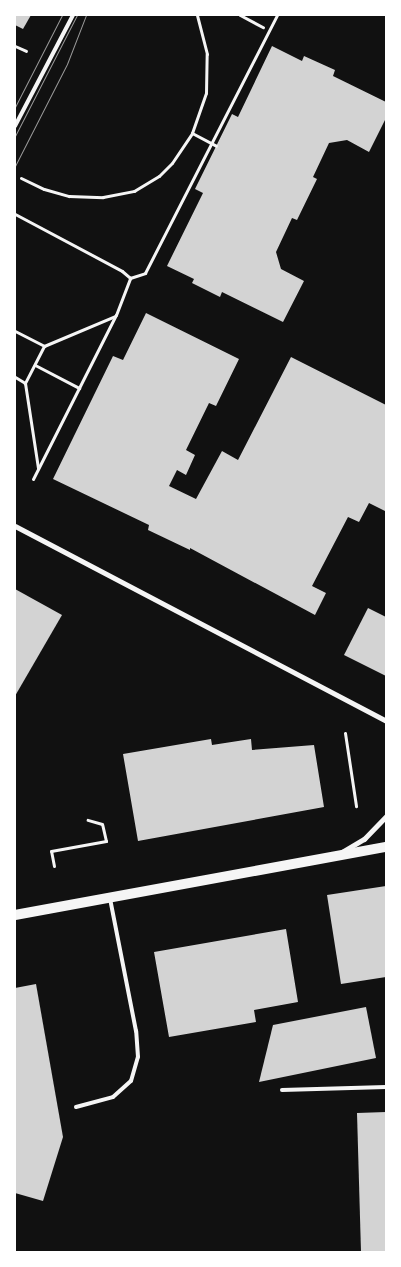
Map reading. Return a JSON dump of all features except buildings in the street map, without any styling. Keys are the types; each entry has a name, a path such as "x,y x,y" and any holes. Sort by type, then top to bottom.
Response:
{"main road":[{"path":"15,915 386,847"}],"street":[{"path":"15,526 386,721"},
{"path":"335,856 364,839 386,816"}],"lane":[{"path":"15,126 73,15"},
{"path":"76,1107 113,1097 130,1081 138,1057 136,1031 110,898"},
{"path":"282,1090 386,1087"}],"path":[{"path":"22,178 44,189 69,196 103,198 119,196 134,191 159,176 172,163 192,133 206,93 207,54 197,15"},
{"path":"240,15 263,27"},
{"path":"130,278 144,274 277,15"},
{"path":"15,46 26,51"},
{"path":"192,133 216,146"},
{"path":"15,214 130,278"},
{"path":"33,479 116,315 130,278"},
{"path":"38,468 25,383 34,365 44,346 116,315"},
{"path":"15,331 44,346"},
{"path":"34,365 79,388"},
{"path":"15,377 25,383"},
{"path":"345,732 356,806"},
{"path":"54,866 51,851 106,841 102,824 88,820"}],"tram line":[{"path":"15,107 62,15"},
{"path":"15,136 77,15"},
{"path":"15,166 67,64 86,15"}]}
